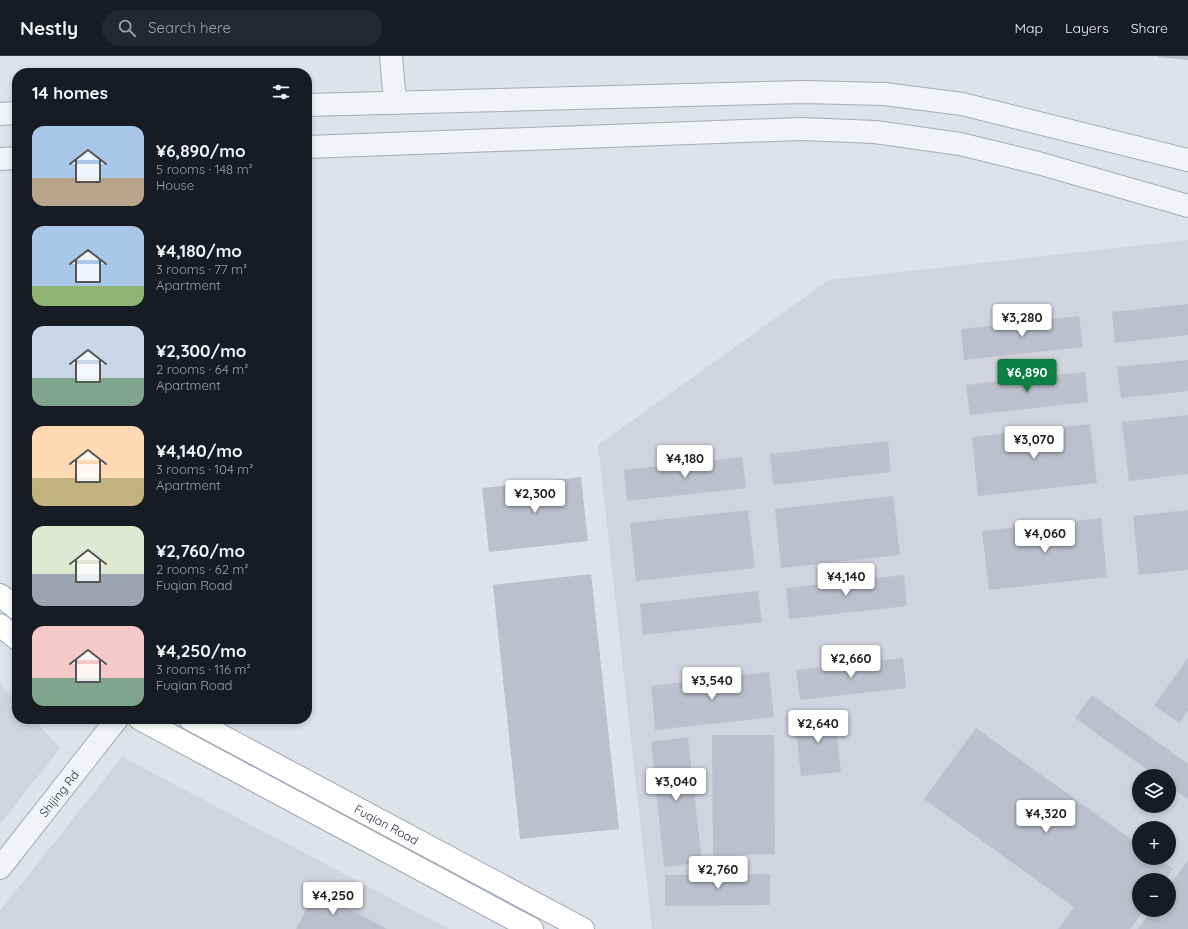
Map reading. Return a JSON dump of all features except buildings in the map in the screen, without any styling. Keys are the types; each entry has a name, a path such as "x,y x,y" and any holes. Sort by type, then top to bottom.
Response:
{"main road":[{"path":"0,595 12,605"},
{"path":"0,626 12,635"},
{"name":"Fuqian Road","path":"149,724 532,929"},
{"name":"Fuqian Road","path":"199,724 583,929"}],"street":[{"path":"391,56 395,103"},
{"path":"312,105 803,92 884,94 962,104 1188,160"},
{"path":"0,114 12,113"},
{"path":"312,147 801,129 875,132 960,144 1031,161 1188,206"},
{"path":"0,159 12,158"},
{"name":"Shijing Rd","path":"0,868 113,724"}],"shaded area":[{"path":"1188,240 1188,929 652,929 598,445 829,280"},
{"path":"0,683 12,696 12,724 38,724 60,748 0,824"},
{"path":"122,757 449,929 0,929 0,911"}]}
